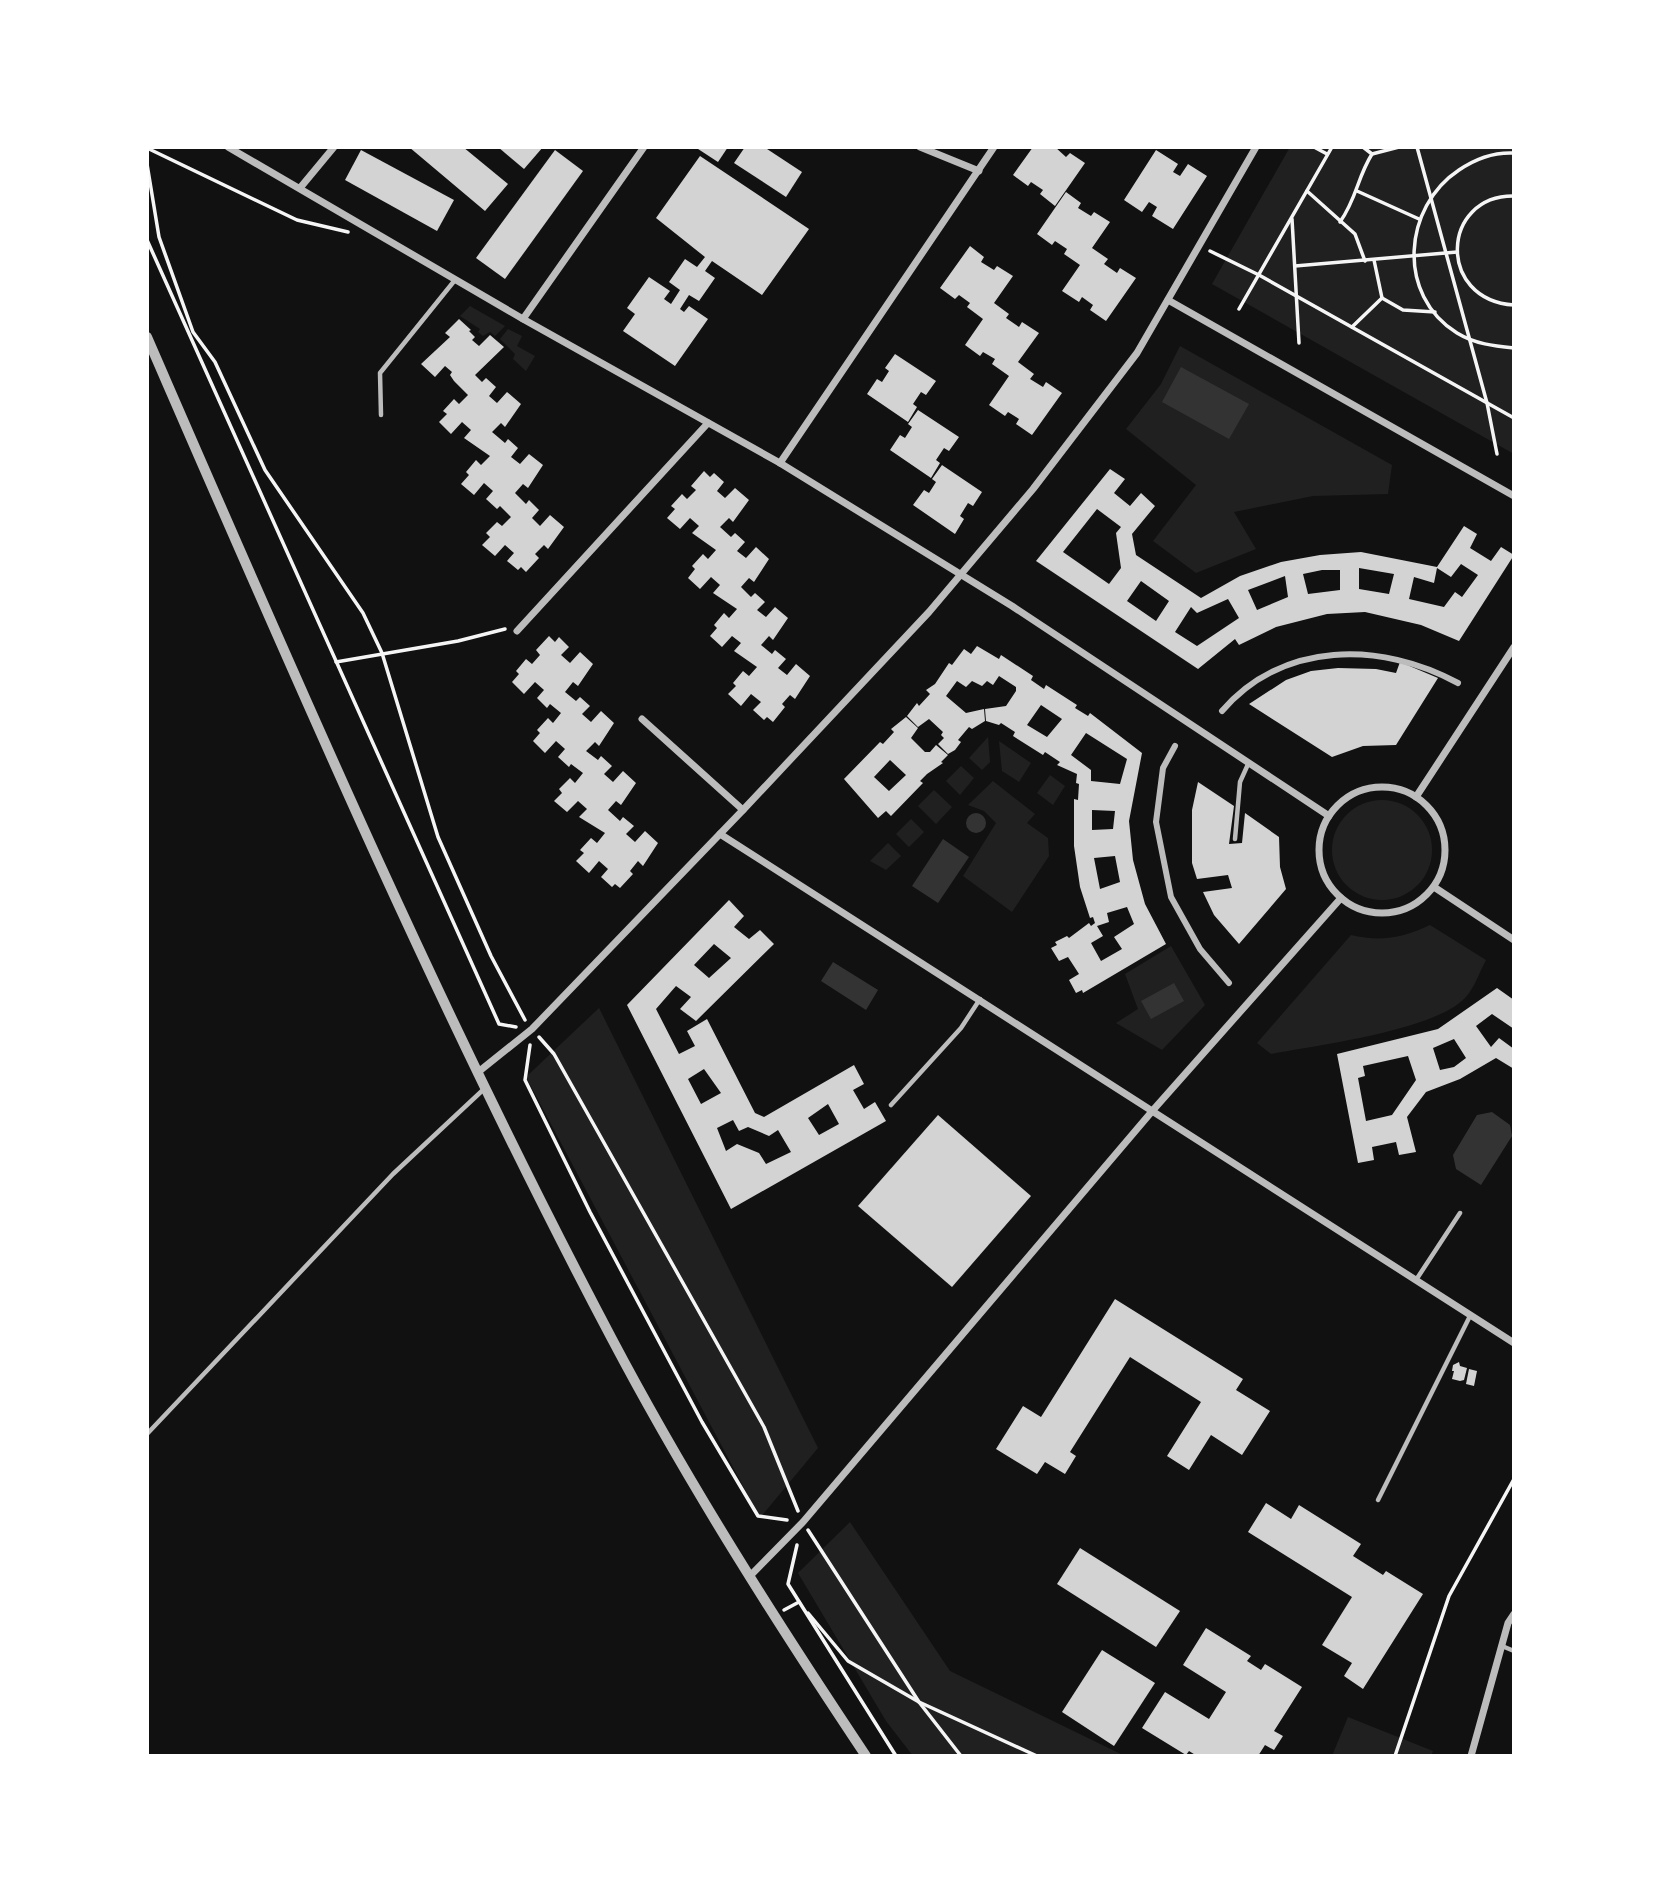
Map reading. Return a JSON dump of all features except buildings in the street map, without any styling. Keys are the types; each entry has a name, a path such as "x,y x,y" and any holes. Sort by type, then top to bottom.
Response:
{"street":[{"path":"229,147 523,319 780,463 961,574 1329,816"},
{"path":"300,188 334,147"},
{"path":"523,319 644,147"},
{"path":"920,147 979,171"},
{"path":"780,463 994,147"},
{"path":"477,1073 532,1029 743,810 961,574 1099,406 1138,353 1256,147"},
{"path":"1168,300 1514,496"},
{"path":"147,337 250,574 477,1073 613,1342 748,1578 866,1756"},
{"path":"517,631 708,423"},
{"path":"1416,797 1514,647"},
{"path":"1222,711 1240,690 1265,674 1297,662 1330,656 1394,657 1428,667 1458,683"},
{"path":"642,719 743,810"},
{"path":"1175,746 1163,768 1156,822 1171,897 1200,949 1229,983"},
{"path":"1380,787 1403,790 1416,797 1431,810 1443,831 1446,852 1434,887 1419,902 1402,910 1378,913 1356,907 1341,898 1325,877 1319,851 1321,834 1329,816 1343,800 1360,791 1380,787"},
{"path":"720,834 1154,1109 1514,1343"},
{"path":"1434,887 1514,940"},
{"path":"748,1578 803,1522 1154,1109 1341,898"},
{"path":"1471,1756 1514,1614"}],"lane":[{"path":"381,415 380,373 456,279"},
{"path":"1235,839 1240,782 1249,761"},
{"path":"891,1105 961,1028 980,999"},
{"path":"147,1434 393,1174 485,1088"},
{"path":"1416,1280 1460,1213"},
{"path":"1378,1500 1470,1315"},
{"path":"1502,1647 1514,1651"}],"path":[{"path":"1314,147 1328,154"},
{"path":"1239,309 1332,147"},
{"path":"1363,147 1372,155"},
{"path":"1340,222 1355,201 1361,173 1372,155 1399,147"},
{"path":"1416,147 1487,403 1497,454"},
{"path":"147,148 296,220 351,232"},
{"path":"1514,153 1476,159 1440,182 1419,219 1413,245 1417,279 1435,312 1457,332 1469,338 1488,346 1514,348"},
{"path":"147,164 159,237 193,332 215,362 265,470 346,586 382,653 438,837 491,956 532,1029 554,1054 764,1427 803,1522 919,1702 961,1756"},
{"path":"1307,191 1355,234 1365,261"},
{"path":"1357,191 1419,219"},
{"path":"1514,196 1492,199 1471,213 1461,229 1457,252 1458,266 1474,290 1498,304 1514,305"},
{"path":"1292,217 1299,343"},
{"path":"147,240 499,1024 532,1029"},
{"path":"1198,246 1259,275 1514,418"},
{"path":"1295,266 1457,252"},
{"path":"1374,260 1382,298 1403,310 1435,312"},
{"path":"1352,327 1382,298"},
{"path":"336,662 458,641 524,624"},
{"path":"532,1029 525,1080 590,1212 702,1422 758,1517 803,1522"},
{"path":"1395,1756 1449,1595 1514,1479"},
{"path":"803,1522 788,1584 896,1756"},
{"path":"773,1617 799,1601"},
{"path":"799,1601 848,1661 919,1702 1037,1756"}],"shaded area":[{"path":"1290,147 1514,147 1514,454 1212,284"},
{"path":"470,306 505,326 495,336 490,332 483,336 478,332 480,329 460,316"},
{"path":"508,329 522,336 517,346 535,356 526,371 513,359 515,354 500,339"},
{"path":"1180,346 1392,465 1388,494 1313,496 1234,512 1256,549 1196,573 1153,541 1196,485 1126,429 1161,384"},
{"path":"1181,367 1249,404 1229,439 1162,402"},
{"path":"988,737 990,762 982,770 969,758"},
{"path":"999,741 1031,763 1019,782 1002,771"},
{"path":"961,766 974,778 960,795 946,781"},
{"path":"1050,775 1065,786 1053,805 1037,793"},
{"path":"993,781 1035,814 1027,823 1048,838 1049,856 1012,912 963,876 996,823 984,811 968,805"},
{"path":"934,790 952,807 936,824 918,806"},
{"path":"1382,800 1401,804 1417,815 1428,831 1432,850 1428,869 1417,885 1401,896 1382,900 1363,896 1347,885 1336,869 1332,850 1336,831 1347,815 1363,804"},
{"path":"972,813 980,813 986,823 980,833 972,833 966,827 966,819"},
{"path":"911,819 924,832 909,847 896,834"},
{"path":"943,839 969,857 938,903 912,886"},
{"path":"888,843 901,856 886,870 870,861"},
{"path":"1430,925 1486,960 1468,994 1449,1010 1402,1028 1271,1054 1257,1043 1351,935 1391,938"},
{"path":"1171,946 1205,1005 1162,1050 1116,1023 1138,1009 1125,974"},
{"path":"833,962 878,990 866,1010 821,981"},
{"path":"1174,983 1184,1001 1151,1019 1141,1001"},
{"path":"599,1008 818,1448 760,1518 526,1077"},
{"path":"1492,1112 1510,1125 1512,1136 1481,1185 1456,1169 1453,1155 1477,1115"},
{"path":"850,1522 950,1671 1125,1756 913,1756 886,1721 798,1573"},
{"path":"1348,1717 1433,1751 1431,1756 1332,1756"}]}
